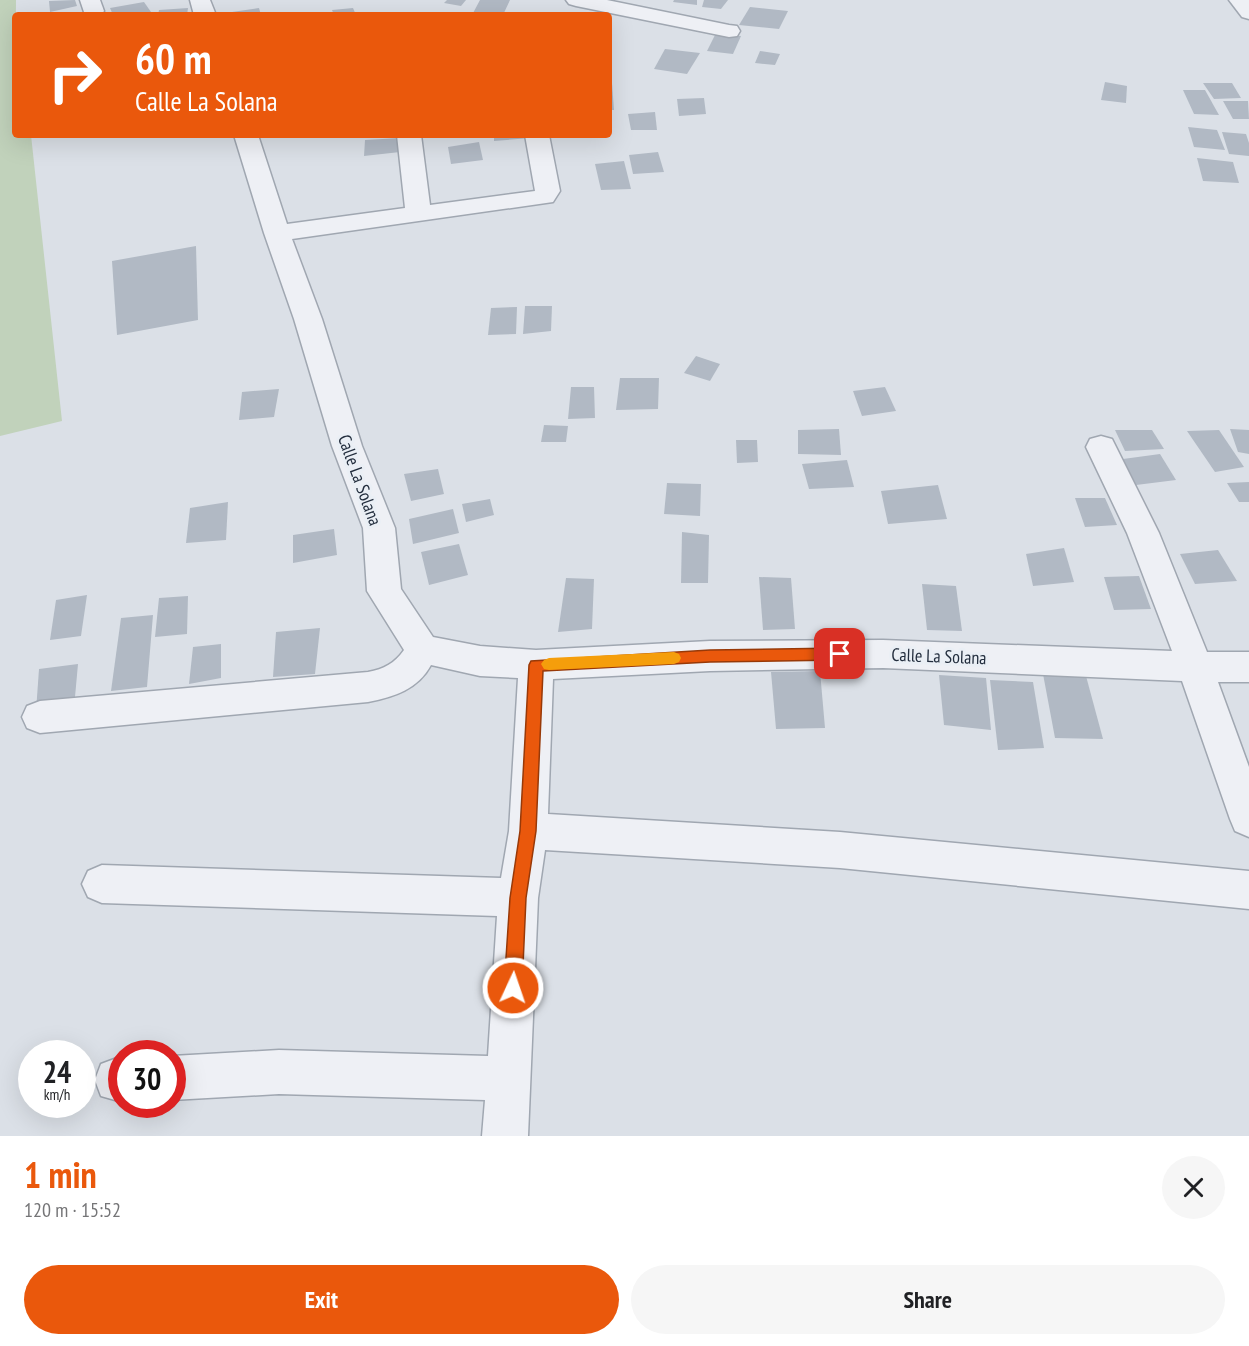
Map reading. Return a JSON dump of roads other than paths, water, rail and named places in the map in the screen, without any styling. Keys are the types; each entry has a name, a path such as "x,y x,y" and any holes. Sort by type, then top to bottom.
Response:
{"street":[{"path":"576,0 729,31"},
{"path":"1239,0 1249,13"},
{"name":"Calle La Solana","path":"247,138 277,233 308,319 347,446 379,528 384,591 422,649 480,661 536,665 710,656 883,654 1195,667 1249,667"},
{"path":"409,138 418,212"},
{"path":"277,233 418,212 544,197 548,191 538,138"},
{"path":"1101,447 1143,533 1195,667 1249,819"},
{"path":"40,717 365,688 387,682 406,672 422,649"},
{"path":"505,1136 518,898 528,831 536,665"},
{"path":"528,831 840,850 1249,890"},
{"path":"102,884 518,898"},
{"path":"186,1077 279,1072 508,1078"}]}
